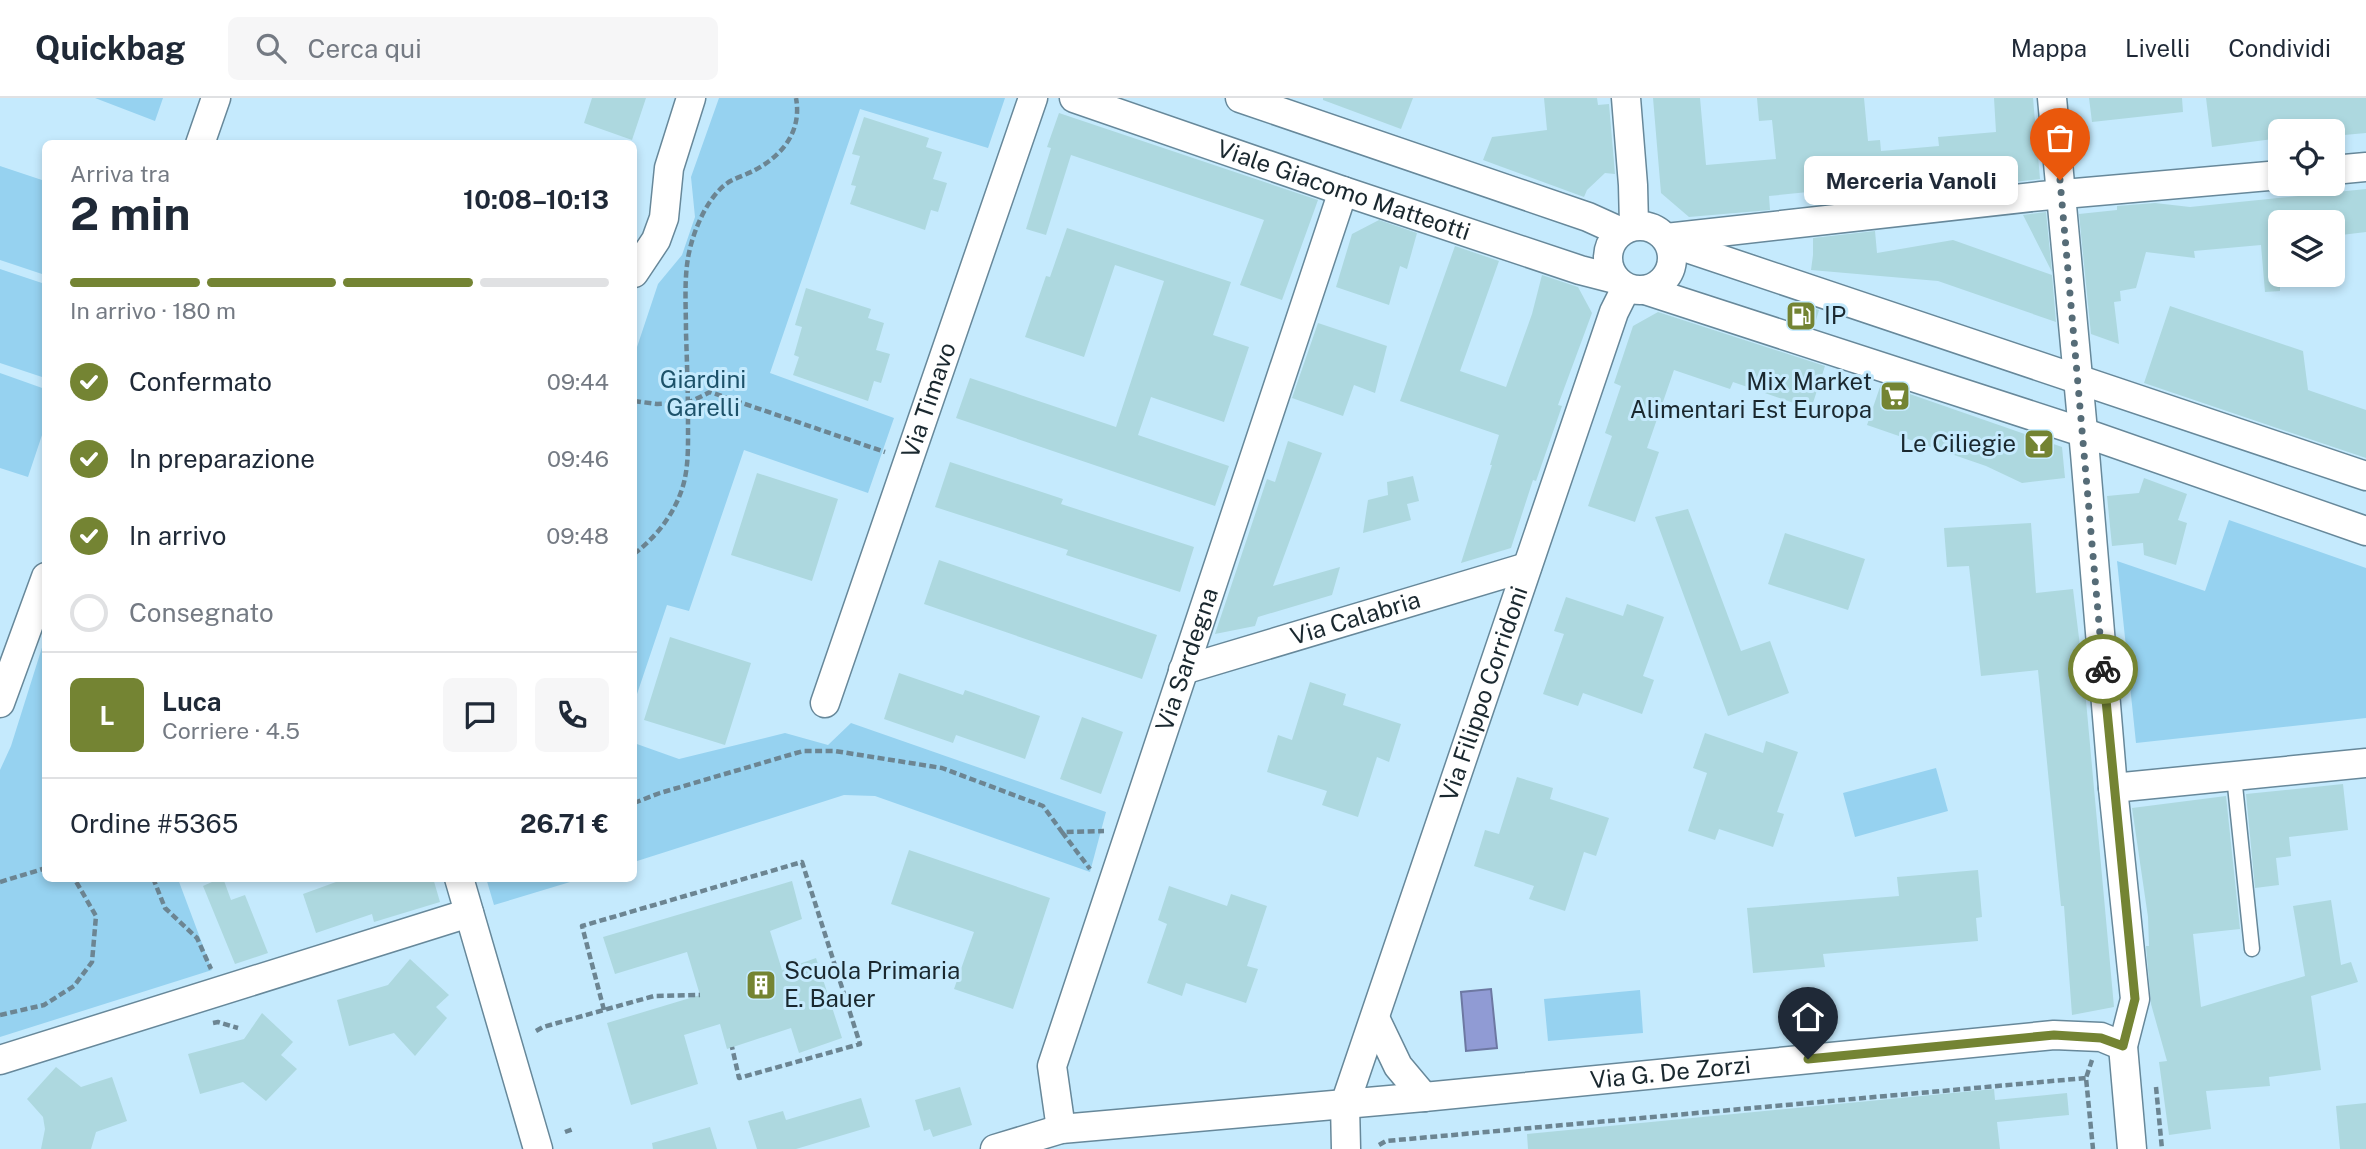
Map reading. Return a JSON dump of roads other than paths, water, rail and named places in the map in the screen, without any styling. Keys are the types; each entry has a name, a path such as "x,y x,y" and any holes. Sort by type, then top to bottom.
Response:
{"street":[{"path":"201,140 216,98"},
{"path":"637,268 656,240 664,218 669,168 691,98"},
{"name":"Via Timavo","path":"825,703 1033,98"},
{"name":"Viale Giacomo Matteotti","path":"1074,98 1580,270 2082,432 2366,531"},
{"path":"1240,98 1588,216 1627,228 1652,227 1667,240 1757,272 2366,476"},
{"path":"1626,98 1633,185 1627,228 1609,246 1607,263 1629,286 1659,284 1669,272 1672,257 1667,240"},
{"path":"2052,98 2113,788 2135,999 2123,1046 2132,1149"},
{"path":"2345,169 2366,167"},
{"path":"1667,240 1766,226 2061,194 2268,176"},
{"name":"Via Sardegna","path":"1061,1129 1052,1066 1343,191"},
{"path":"1757,272 1766,226"},
{"name":"Via Filippo Corridoni","path":"1345,1104 1614,312 1629,286"},
{"name":"Via Calabria","path":"1183,670 1527,567"},
{"path":"0,703 42,588"},
{"path":"2113,788 2366,763"},
{"path":"460,882 538,1149"},
{"path":"0,1060 216,982 469,914"},
{"path":"1375,1018 1398,1066 1424,1097"},
{"name":"Via G. De Zorzi","path":"995,1149 1061,1129 1424,1097 2054,1035 2101,1038 2123,1046"},
{"path":"1345,1104 1346,1149"}],"lane":[{"path":"2234,776 2252,950"}],"place":[{"name":"Merceria Vanoli","path":"2060,180"},
{"name":"IP","path":"1801,316"},
{"name":"Mix Market Alimentari Est Europa","path":"1895,396"},
{"name":"Le Ciliegie","path":"2039,444"},
{"name":"Scuola Primaria E. Bauer","path":"761,985"}],"park label":[{"name":"Giardini Garelli","path":"703,394"}]}
